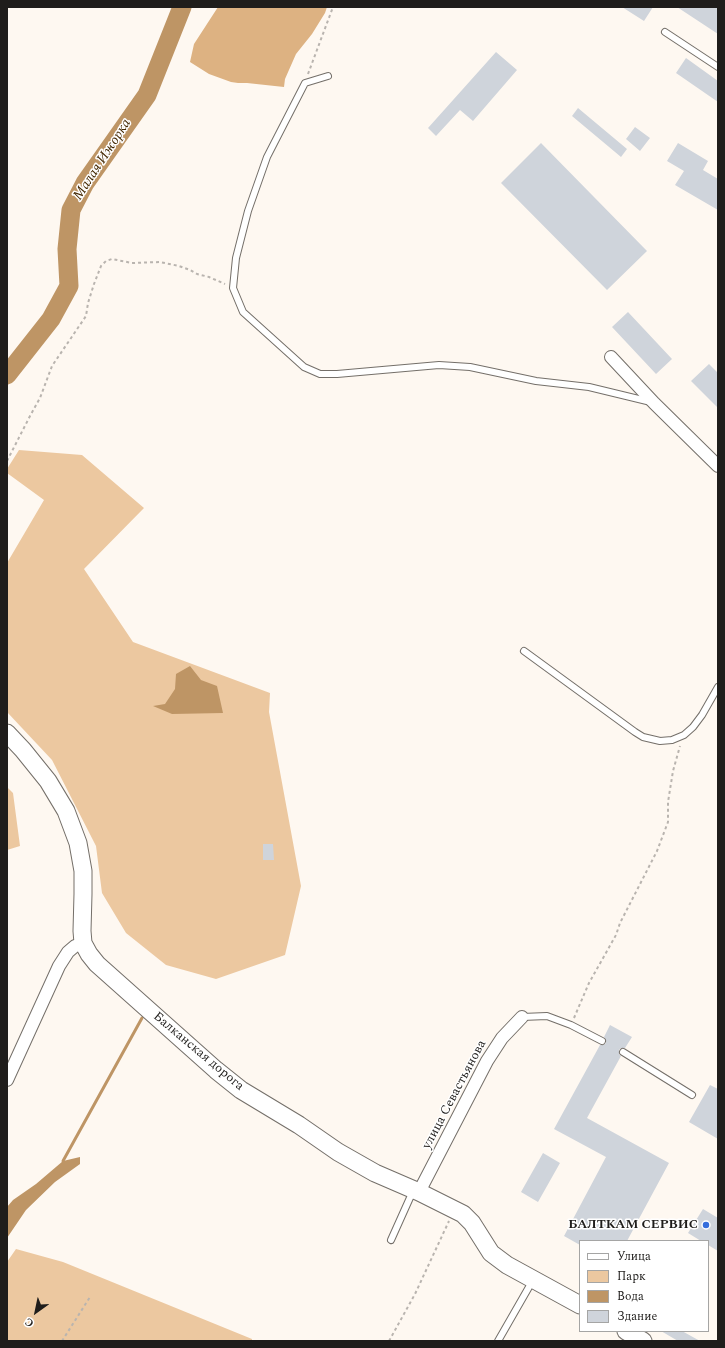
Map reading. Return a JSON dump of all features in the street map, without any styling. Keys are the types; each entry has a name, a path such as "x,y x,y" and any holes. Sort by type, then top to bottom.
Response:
{"street":[{"path":"611,357 654,403 718,466"},
{"name":"Балканская дорога","path":"7,733 48,781 66,810 78,843 83,871 82,931 84,943 89,954 97,964 216,1070 241,1090 299,1125 338,1152 375,1173 417,1191 463,1214 472,1223 491,1253 507,1265 579,1304"},
{"path":"7,1080 59,966 68,952 75,946 84,943"},
{"name":"улица Севастьянова","path":"417,1191 487,1061 502,1038 522,1017"},
{"path":"625,1333 643,1341"}],"lane":[{"path":"666,32 718,67"},
{"path":"328,76 305,83 267,157 248,211 236,258 233,288 243,312 304,367 320,374 337,374 439,365 470,367 536,380 589,387 654,403"},
{"path":"524,651 643,737 660,741 672,740 684,735 693,727 702,715 718,687"},
{"path":"522,1017 547,1016 571,1025 602,1041"},
{"path":"623,1052 692,1095"},
{"path":"391,1240 417,1191"},
{"path":"498,1341 533,1279"}],"path":[{"path":"305,83 333,7"},
{"path":"7,461 40,398 52,366 86,316 88,303 94,284 101,266 106,261 112,259 132,263 160,262 179,266 233,288"},
{"path":"571,1025 589,983 616,935 620,923 657,851 668,822 668,802 673,771 677,751 684,735"},
{"path":"389,1341 415,1294 454,1209"},
{"path":"62,1341 90,1297"}],"green space":[{"path":"19,450 82,455 144,508 84,569 133,642 270,693 269,712 301,886 285,955 216,979 166,965 126,933 102,893 96,846 52,760 7,712 7,563 44,500 7,473 7,469"},
{"path":"7,787 13,793 20,846 7,850"},
{"path":"16,1249 63,1262 252,1339 252,1341 7,1341 7,1262"}],"shaded area":[{"path":"218,7 327,7 312,34 296,54 285,79 284,87 231,82 209,74 190,62 194,44"}],"water":[{"path":"190,666 201,680 217,686 223,713 172,714 153,706 165,704 175,689 176,674"},
{"path":"80,1157 80,1164 55,1182 26,1210 7,1238 7,1207 13,1200 36,1184 63,1161"}],"building":[{"path":"622,7 653,7 644,21"},
{"path":"677,7 718,7 718,34"},
{"path":"496,52 517,70 473,121 460,110 436,136 428,128"},
{"path":"686,58 718,81 718,102 676,73"},
{"path":"578,108 627,149 621,157 572,116"},
{"path":"635,127 650,138 640,151 626,139"},
{"path":"541,143 647,251 607,290 501,183"},
{"path":"678,143 708,161 703,170 718,179 718,210 675,185 684,171 667,161"},
{"path":"628,312 672,359 656,374 612,327"},
{"path":"709,364 718,373 718,408 691,381"},
{"path":"263,844 273,844 274,860 263,860"},
{"path":"610,1025 632,1037 625,1048 621,1048 619,1050 619,1054 621,1056 587,1118 669,1163 628,1240 579,1240 579,1244 564,1236 606,1157 554,1129 600,1045 606,1043 604,1037"},
{"path":"710,1085 718,1089 718,1139 689,1122"},
{"path":"543,1153 560,1163 538,1202 521,1192"},
{"name":"БАЛТКАМ СЕРВИС","path":"703,1209 718,1218 718,1251 709,1246 709,1240 699,1240 688,1233"},
{"path":"663,1332 684,1332 700,1341 678,1341"}],"waterway":[{"name":"Малая Ижорка","path":"7,375 51,319 69,286 67,249 71,210 85,183 147,95 182,7"},
{"path":"63,1161 142,1018"}],"place":[{"name":"БАЛТКАМ СЕРВИС","path":"706,1225"}]}
